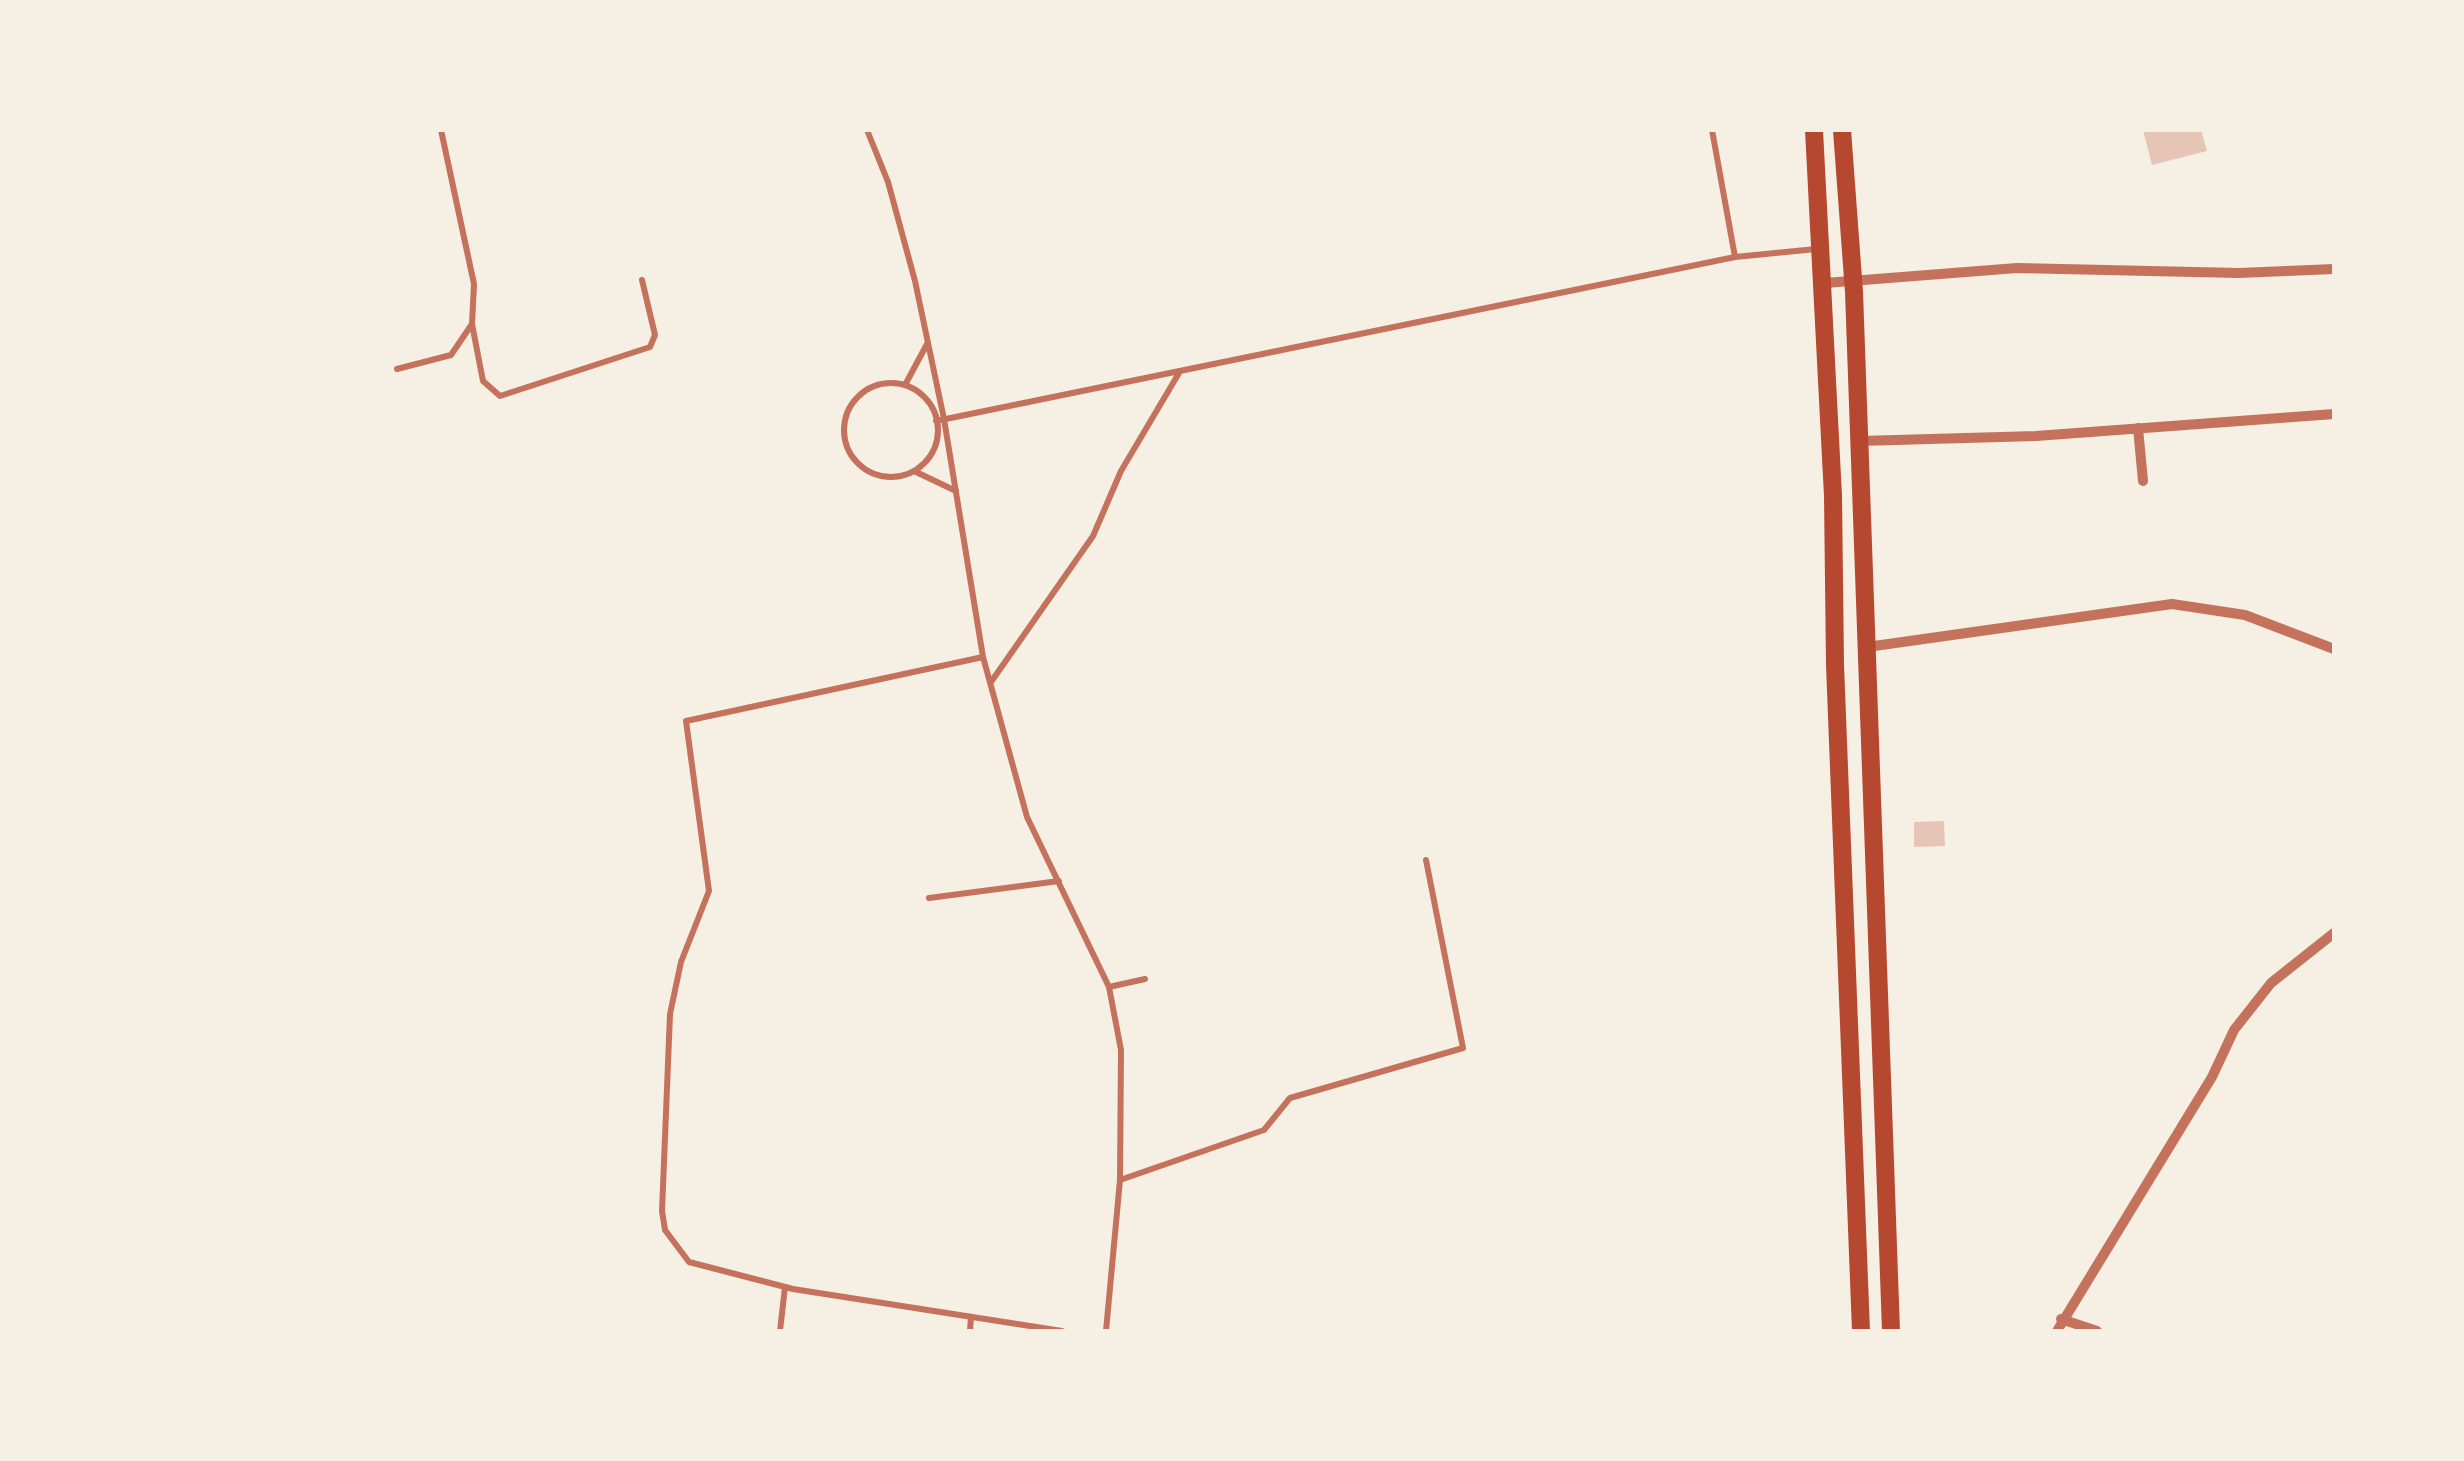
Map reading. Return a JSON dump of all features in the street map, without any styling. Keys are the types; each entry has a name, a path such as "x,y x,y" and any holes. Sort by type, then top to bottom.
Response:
{"main road":[{"path":"1814,130 1824,283 1860,1331"},
{"path":"1842,130 1854,282 1891,1331"}],"street":[{"path":"1824,283 2017,268 2239,274 2334,269"},
{"path":"1860,441 2334,414"},
{"path":"2138,428 2143,481"},
{"path":"1867,648 2172,604 2244,615 2334,648"},
{"path":"2097,1331 2059,1325 2212,1077 2234,1030 2271,984 2334,933"}],"lane":[{"path":"442,130 474,284 472,324 483,381 500,396 650,347 655,335 642,280"},
{"path":"868,130 888,182 928,343 983,657 1027,816 1109,987 1120,1050 1120,1180 1106,1331"},
{"path":"1712,130 1735,257"},
{"path":"940,420 1735,257 1822,248"},
{"path":"397,368 451,355 472,324"},
{"path":"905,385 928,343"},
{"path":"990,683 1093,536 1121,471 1180,372"},
{"path":"876,385 905,385 928,402 940,420 935,446 914,471 899,476 867,470 847,445 847,415 864,392 876,385"},
{"path":"914,471 956,490"},
{"path":"983,657 686,722 708,891 681,962 670,1014 662,1211 665,1230 689,1262 785,1287 1062,1331"},
{"path":"1120,1180 1264,1130 1290,1098 1463,1048 1426,860"},
{"path":"929,898 1059,881"},
{"path":"1109,987 1145,980"},
{"path":"780,1331 785,1287"},
{"path":"970,1331 971,1317"}],"building":[{"path":"2143,130 2201,130 2207,151 2152,165"},
{"path":"1944,821 1945,846 1914,847 1914,822"}]}
